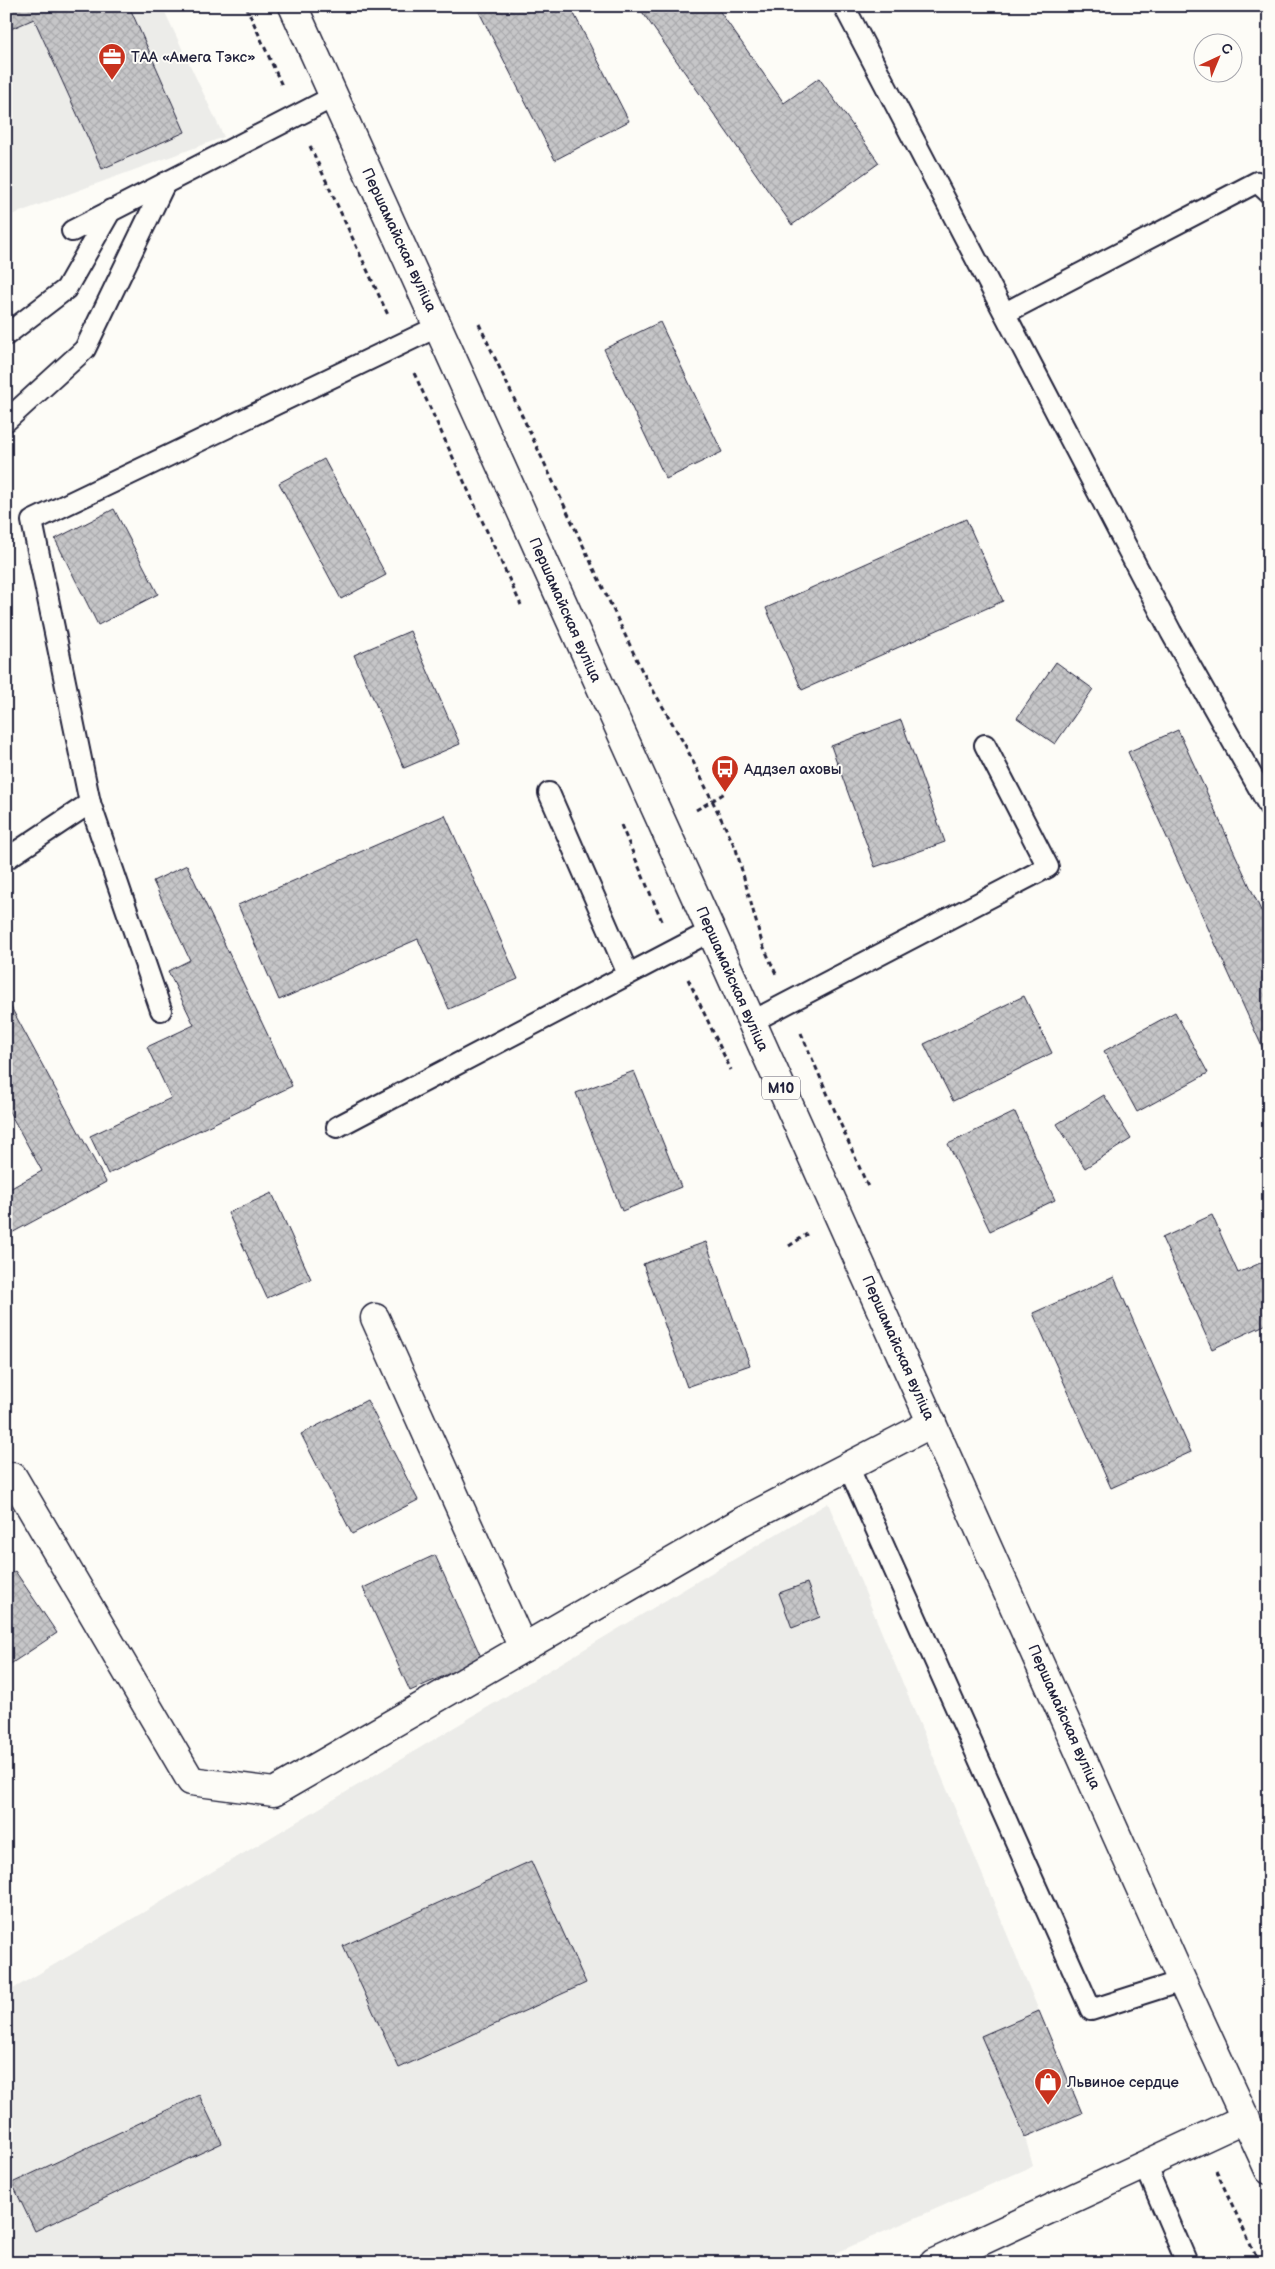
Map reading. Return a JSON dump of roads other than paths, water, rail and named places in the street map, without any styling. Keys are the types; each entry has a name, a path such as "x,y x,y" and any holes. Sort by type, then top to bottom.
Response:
{"main road":[{"name":"Першамайская вуліца","path":"293,6 439,326 1182,1981 1269,2170"},
{"path":"375,1318 523,1648"},
{"path":"13,1477 192,1781 274,1792 741,1522 932,1423"},
{"path":"934,2263 1246,2118"}],"lane":[{"path":"844,6 1171,632 1269,806"},
{"path":"72,230 333,97"},
{"path":"1005,313 1258,182 1269,193"},
{"path":"6,421 85,349 165,183"},
{"path":"6,335 66,289 111,210"},
{"path":"161,1010 90,803 32,521 439,326"},
{"path":"751,1022 1048,867 985,745"},
{"path":"549,793 628,974"},
{"path":"6,859 90,803"},
{"path":"337,1127 711,931"},
{"path":"848,1466 1091,2010 1182,1981"},
{"path":"1145,2165 1186,2263"}],"place":[{"name":"ТАА «Амега Тэкс»","path":"112,81"},
{"name":"Аддзел аховы","path":"725,793"},
{"name":"Львиное сердце","path":"1048,2106"}]}
